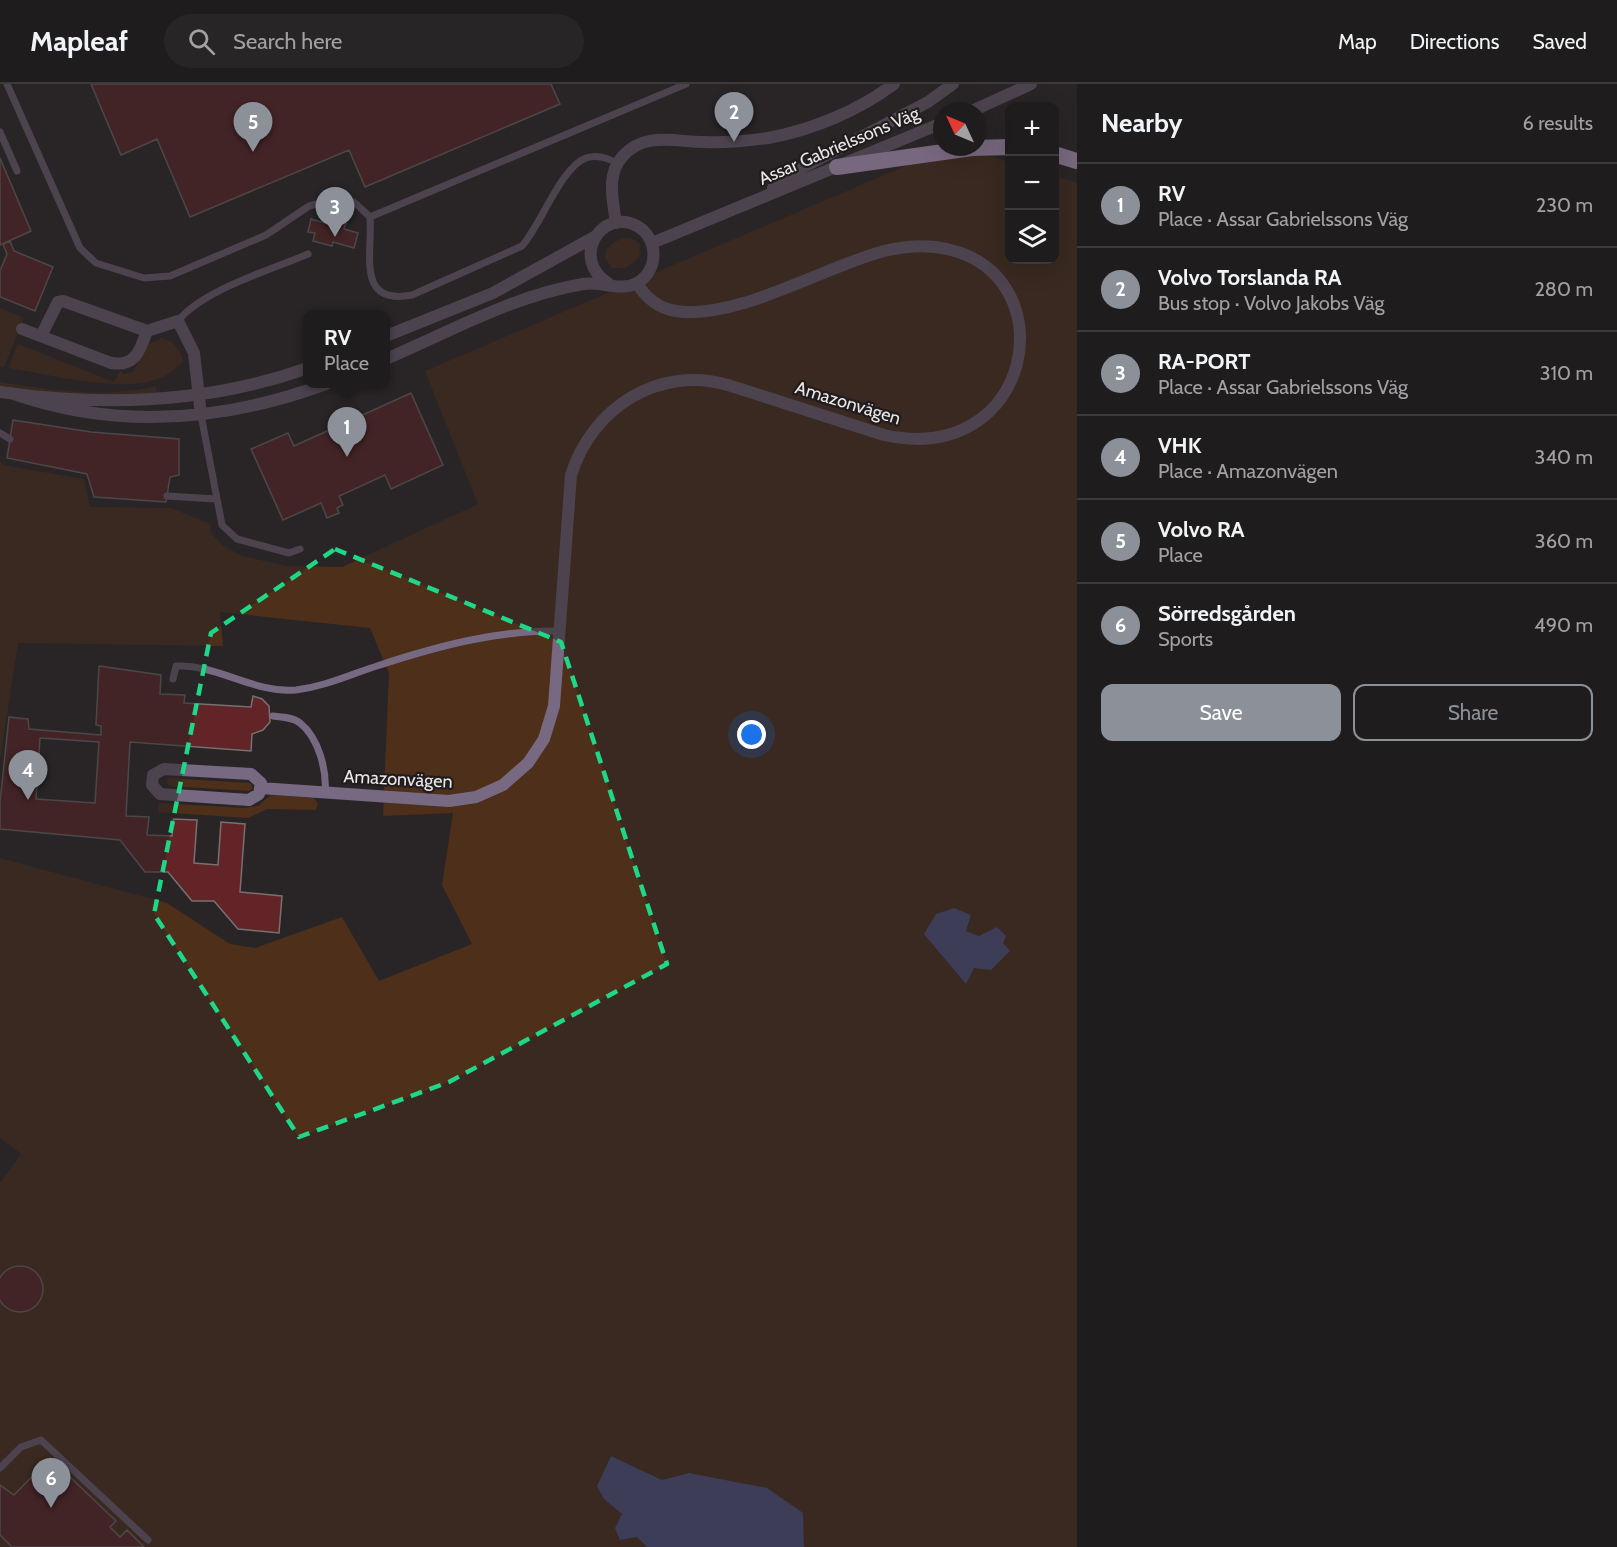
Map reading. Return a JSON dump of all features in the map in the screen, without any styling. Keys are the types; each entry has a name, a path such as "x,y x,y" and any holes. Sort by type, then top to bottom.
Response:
{"highway":[{"path":"837,166 972,148 1005,147"},
{"path":"1059,156 1077,161"}],"street":[{"path":"616,223 611,182 618,163 631,149 654,140 734,142 770,138 805,129 843,114 894,84"},
{"name":"Assar Gabrielssons Väg","path":"750,203 802,168 928,102 953,84"},
{"path":"987,104 1031,84"},
{"name":"Assar Gabrielssons Väg","path":"652,243 933,127"},
{"path":"390,334 493,293 616,223 638,227 652,243 652,266 637,283 625,286 608,283 583,284 526,299 390,357"},
{"path":"596,236 591,249 591,262 597,274 608,283"},
{"name":"Amazonvägen","path":"260,788 455,801 480,796 503,785 532,758 547,731 556,690 568,493 573,468 592,430 612,410 631,397 665,383 704,380 728,385 884,435 916,440 966,428 991,411 1010,385 1019,355 1017,318 1004,288 977,261 950,249 917,246 883,251 751,301 710,310 678,312 666,309 651,300 637,283"},
{"path":"41,336 53,309 58,302 63,301 147,331 178,321 194,354 201,415"},
{"path":"22,328 123,365 128,364 136,355 147,331"},
{"path":"5,393 116,402 200,395 245,388 303,370"},
{"path":"5,393 73,411 116,417 167,418 249,408 313,388"},
{"path":"164,769 251,774 261,783 260,788 259,794 249,800 160,794 152,785 153,775 164,769"}],"lane":[{"path":"7,84 80,248 96,263 144,278 170,276 266,235 309,206 332,200 354,202 370,218 371,280 378,290 400,297 412,295 522,246 534,233 569,172 585,159 603,157 618,163"},
{"path":"370,218 686,84"},
{"path":"0,132 17,171"},
{"path":"178,321 187,310 206,298 308,254"},
{"path":"201,415 215,499 222,525 237,539 289,553 300,549"},
{"path":"0,433 10,439"},
{"path":"167,496 215,499"},
{"path":"173,680 176,666 196,665 254,684 292,690 314,688 380,665 469,640 504,632 560,631"},
{"path":"273,716 300,723 310,736 325,770 326,793"},
{"path":"0,1468 21,1447 41,1440 148,1540"}],"highlighted area":[{"path":"335,549 561,642 667,964 449,1082 299,1137 154,914 211,633"}],"shaded area":[{"path":"933,154 987,155 1005,161 1005,264 1059,264 1059,177 1077,183 1077,1547 804,1547 803,1513 689,1473 662,1480 611,1456 604,1499 622,1514 637,1537 647,1547 0,1547 0,1183 21,1154 0,1138 0,858 167,903 230,944 255,948 342,917 379,981 472,944 442,885 453,813 383,816 389,673 370,628 220,612 223,646 18,643 0,760 0,461 3,465 84,479 90,507 171,508 210,524 211,533 222,545 242,556 287,566 342,567 478,504 425,371","holes":["971,915 966,931 979,936 924,934"]},
{"path":"631,238 640,244 639,258 625,268 612,268 605,258 608,249 617,241"},
{"path":"0,308 24,318 4,367 0,367"},
{"path":"162,338 170,341 176,347 183,362 163,377 145,382 127,384 86,381 8,368 18,344 114,382 120,371 124,374 133,372 148,344"},
{"path":"0,382 97,393 155,386 158,394 119,396 59,393 0,386"},
{"path":"168,778 250,783 253,788 249,791 170,786 166,782"},
{"path":"271,795 314,798 318,804 316,810 267,809 248,818 158,812 159,803 244,808 258,806"}],"water":[{"path":"954,908 971,915 966,931 979,936 997,927 1006,936 1003,943 1010,951 991,970 974,968 966,984 924,934 936,914"},
{"path":"611,1456 662,1480 689,1473 767,1488 803,1513 804,1547 647,1547 637,1537 620,1540 615,1528 622,1514 604,1499 597,1486"}],"building":[{"path":"91,84 551,84 560,104 365,187 349,150 190,217 157,139 121,155"},
{"path":"0,158 31,231 0,245"},
{"path":"311,219 335,226 336,221 346,223 344,229 358,233 354,248 333,242 332,246 313,241 315,233 308,232"},
{"path":"10,241 14,251 53,267 35,311 0,297 0,271 7,254 3,244"},
{"path":"411,393 443,465 391,489 385,475 339,496 343,505 337,508 339,513 327,518 321,503 283,520 251,449 288,433 294,446"},
{"path":"13,420 91,432 179,439 179,475 170,477 166,502 94,497 87,474 7,458"},
{"path":"99,666 161,675 160,694 185,695 184,703 251,707 253,696 262,699 269,706 270,722 263,730 252,734 251,751 130,742 126,816 149,817 147,835 172,836 173,819 197,820 194,863 218,865 221,822 245,824 240,892 282,896 279,933 238,929 214,901 192,901 168,872 145,872 120,840 0,829 0,802 9,717 28,719 29,729 101,735 101,726 96,725","holes":["40,738 99,742 95,803 36,799"]},
{"path":"20,1266 29,1268 41,1280 43,1289 41,1298 29,1310 20,1312 11,1310 -1,1298 -1,1280 11,1268"},
{"path":"50,1458 116,1521 110,1527 120,1537 127,1530 144,1547 12,1547 0,1535 0,1485 14,1495"}],"place":[{"name":"Volvo Torslanda RA","path":"734,142"},
{"name":"Volvo RA","path":"253,152"},
{"name":"RA-PORT","path":"335,237"},
{"name":"RV","path":"347,457"},
{"name":"VHK","path":"28,800"},
{"name":"Sörredsgården","path":"51,1508"}]}
